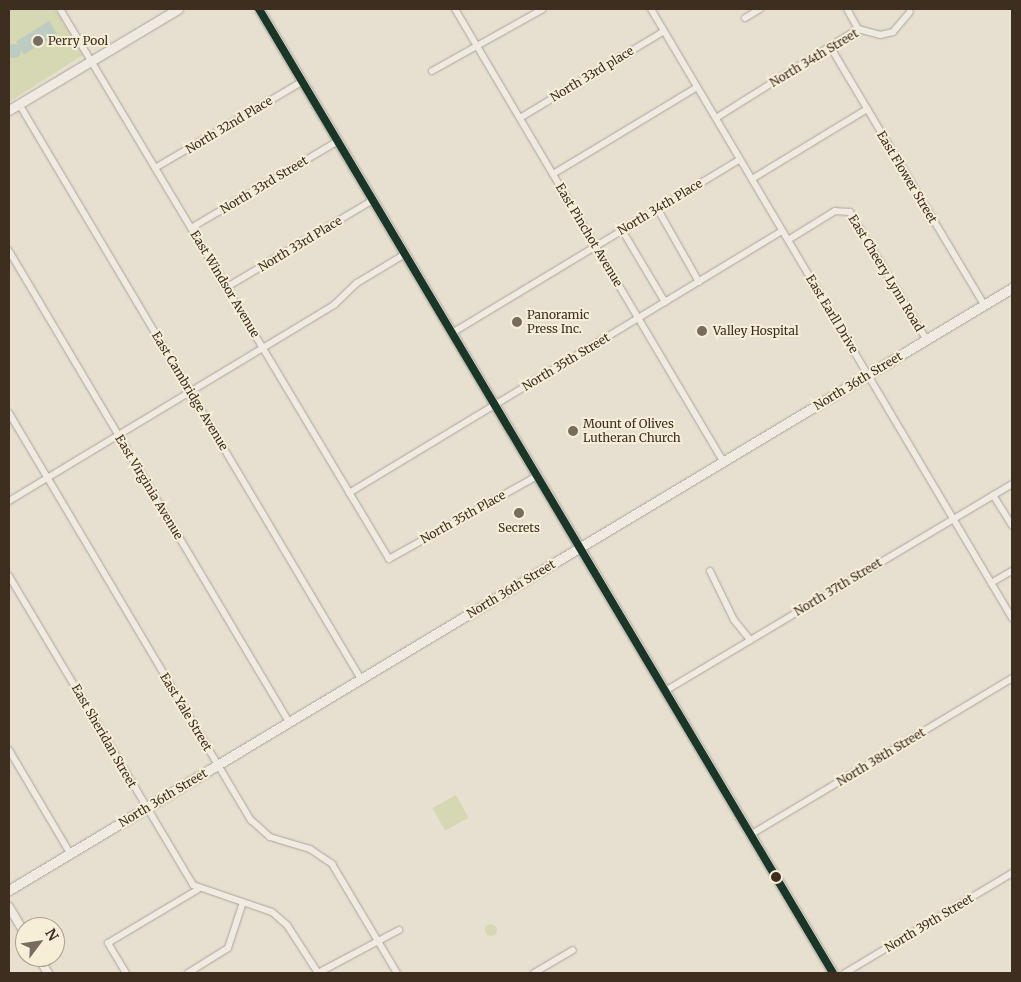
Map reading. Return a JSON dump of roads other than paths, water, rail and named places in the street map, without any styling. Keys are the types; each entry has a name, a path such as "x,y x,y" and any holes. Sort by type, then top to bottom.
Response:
{"main road":[{"path":"9,110 178,9"},
{"path":"259,9 833,973"},
{"name":"North 36th Street","path":"9,890 1012,288"}],"street":[{"name":"East Windsor Avenue","path":"60,9 389,559"},
{"name":"East Pinchot Avenue","path":"455,9 723,461"},
{"path":"432,71 476,44 543,9"},
{"name":"East Earll Drive","path":"651,9 1012,618"},
{"path":"745,18 760,9"},
{"path":"847,9 858,29"},
{"name":"North 34th Street","path":"716,118 831,48 858,29 880,35 893,32 910,12"},
{"name":"North 33rd place","path":"520,118 664,31"},
{"name":"East Flower Street","path":"831,48 984,305"},
{"name":"North 32nd Place","path":"156,168 303,81"},
{"path":"553,174 697,87"},
{"name":"East Cambridge Avenue","path":"19,104 361,679"},
{"path":"752,179 867,109"},
{"name":"North 33rd Street","path":"192,228 338,141"},
{"name":"North 34th Place","path":"452,333 740,159"},
{"name":"North 33rd Place","path":"227,287 373,200"},
{"path":"657,208 700,281"},
{"name":"East Cheery Lynn Road","path":"788,240 844,209 854,217 926,340"},
{"path":"622,230 665,302"},
{"name":"North 35th Street","path":"349,493 782,231"},
{"name":"East Virginia Avenue","path":"9,251 289,722"},
{"path":"9,501 338,303 357,283 405,254"},
{"name":"East Yale Street","path":"9,413 256,828 270,837 310,849 332,864 397,973"},
{"name":"North 35th Place","path":"389,559 536,476"},
{"name":"North 37th Street","path":"665,691 1012,484"},
{"path":"994,495 1012,526"},
{"path":"710,571 734,620 750,640"},
{"path":"991,583 1012,571"},
{"name":"East Sheridan Street","path":"9,576 198,890"},
{"name":"North 38th Street","path":"750,835 1012,678"},
{"path":"9,750 70,853"},
{"name":"North 39th Street","path":"845,973 1012,873"},
{"path":"126,973 108,942 198,890 243,902 281,918 318,973 400,930"},
{"path":"188,973 228,948 243,902"},
{"path":"534,973 573,950"}],"place":[{"name":"Perry Pool","path":"38,41"},
{"name":"Panoramic Press Inc.","path":"517,322"},
{"name":"Valley Hospital","path":"702,331"},
{"name":"Mount of Olives Lutheran Church","path":"573,431"},
{"name":"Secrets","path":"519,513"}]}
